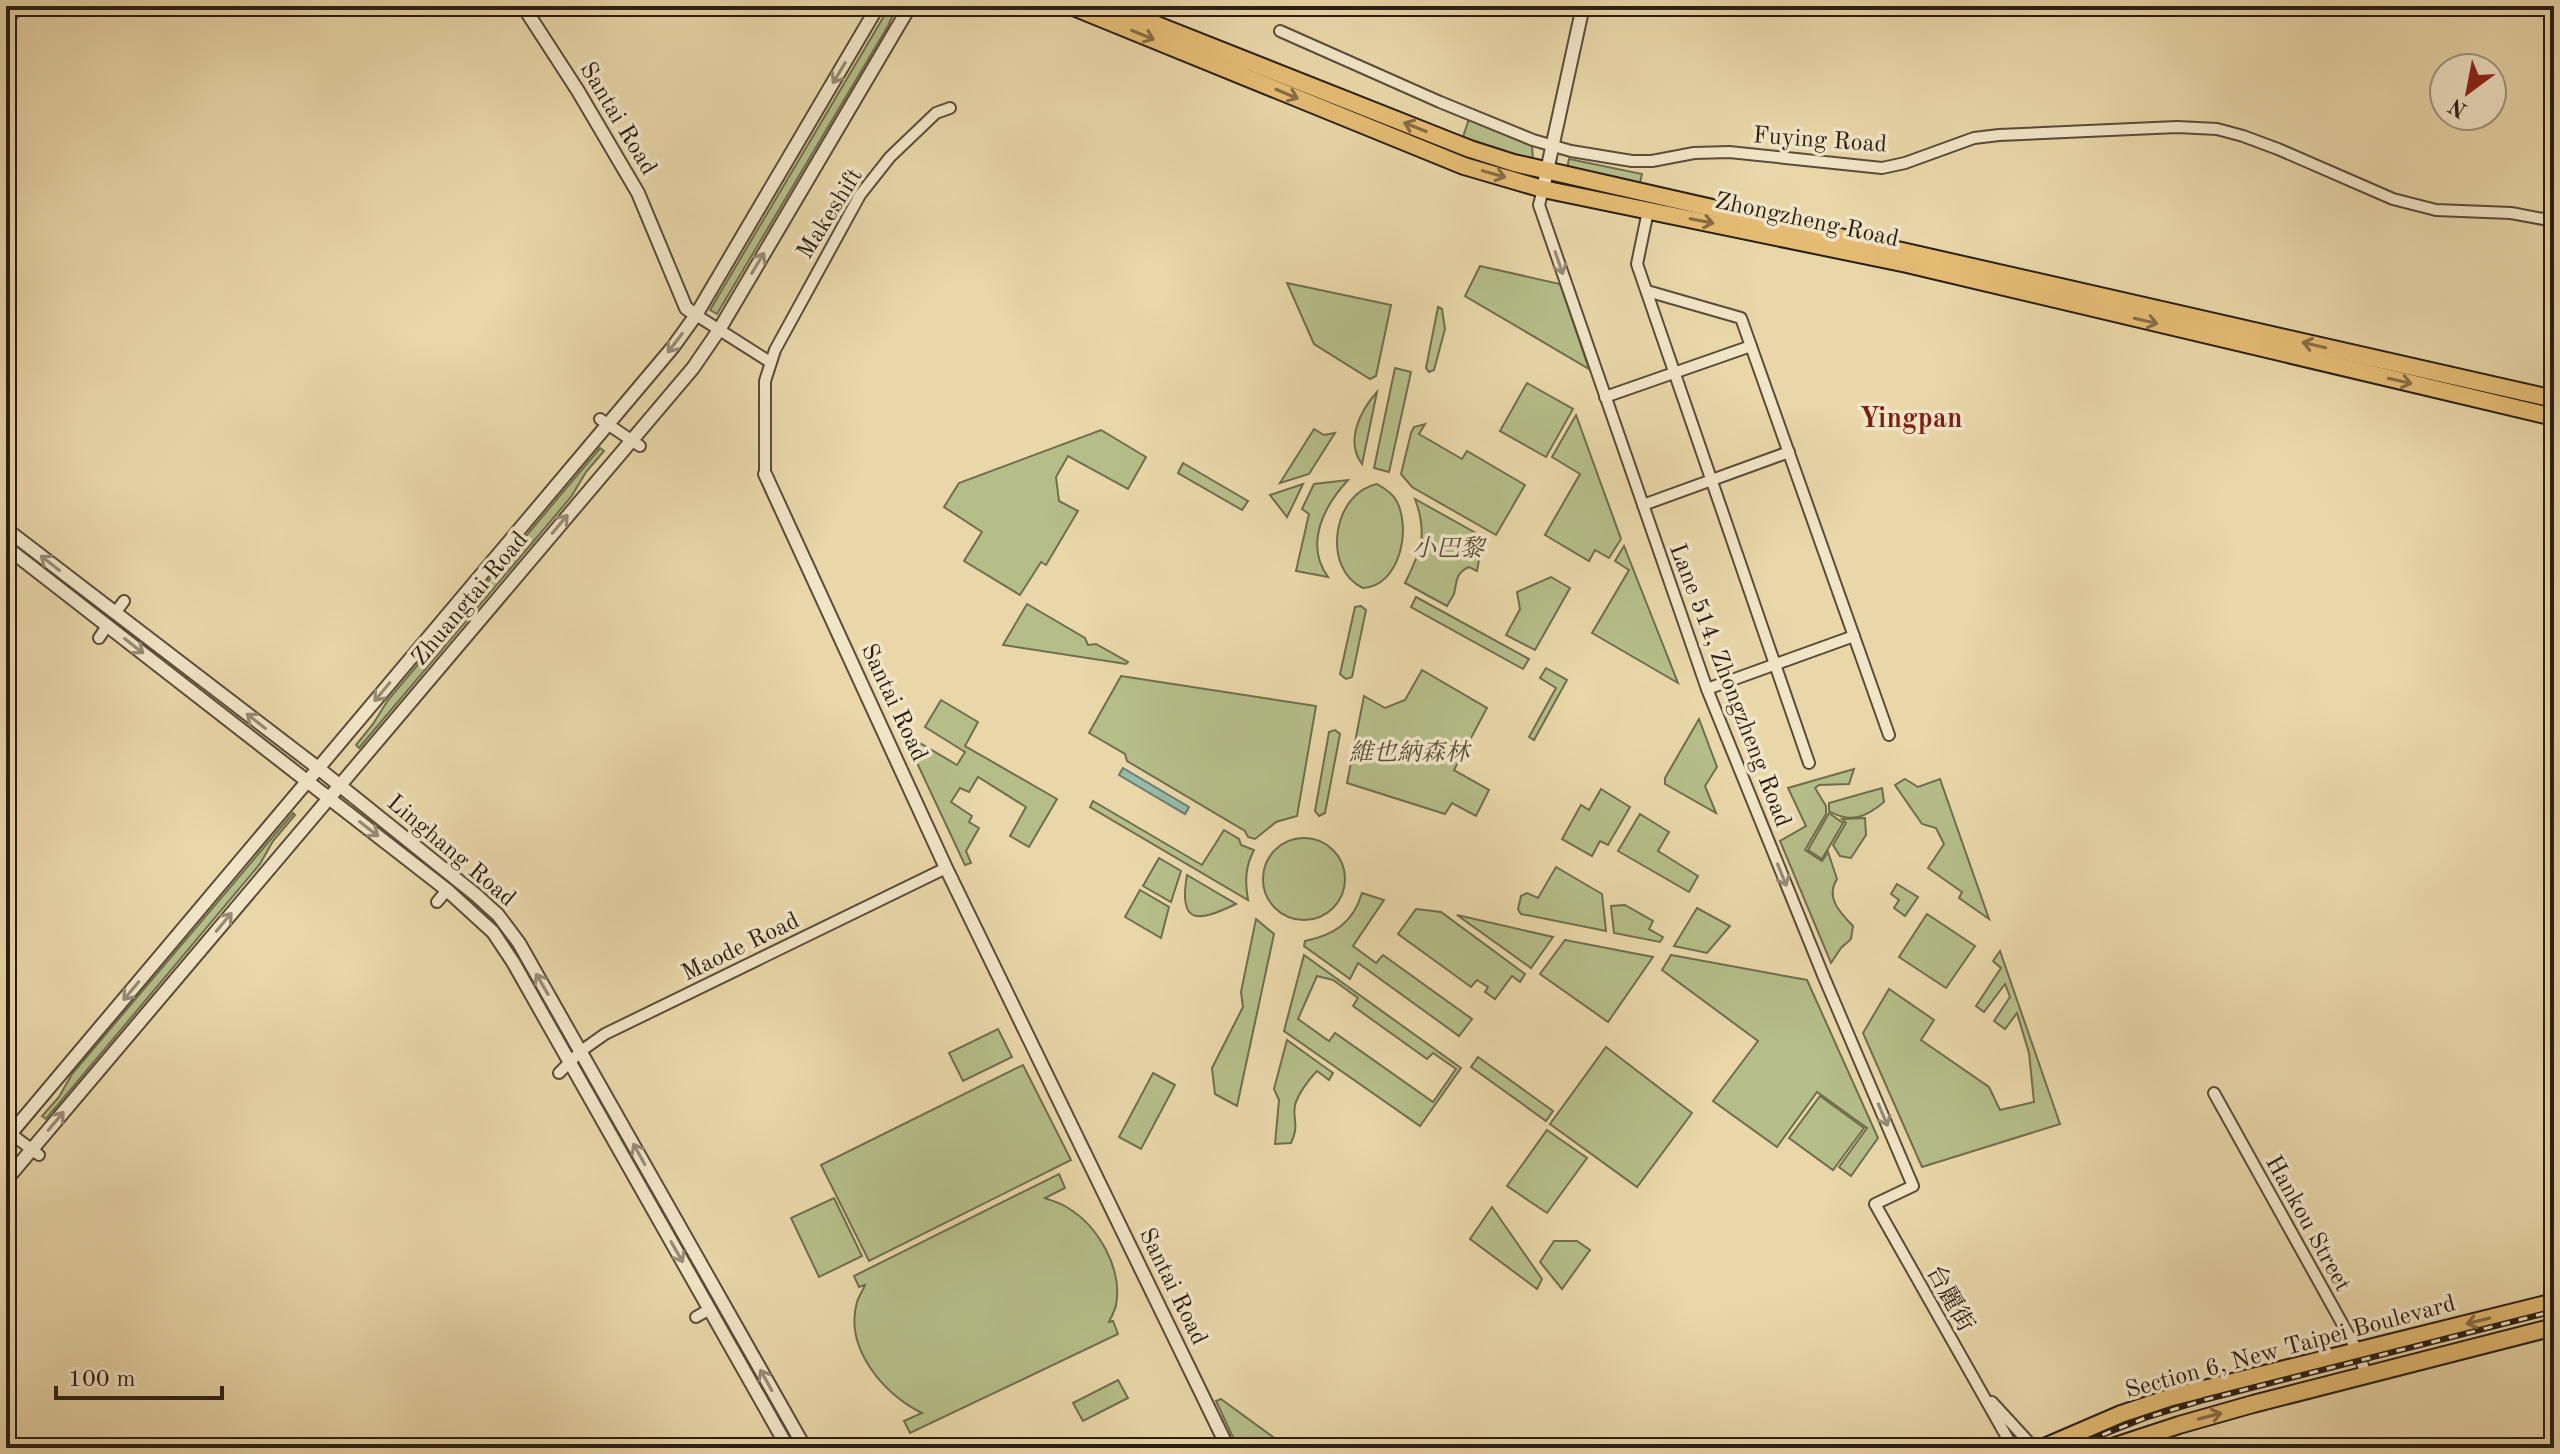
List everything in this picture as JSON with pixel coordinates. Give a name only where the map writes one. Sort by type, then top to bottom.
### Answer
[{"type":"main road","name":"Zhongzheng Road","points":[[1071,6],[1464,166],[1543,189],[1907,264],[2554,417]]},
{"type":"main road","name":"Zhongzheng Road","points":[[1109,6],[1514,163],[2554,399]]},
{"type":"main road","points":[[1445,158],[1451,141]]},
{"type":"main road","name":"Section 6, New Taipei Boulevard","points":[[2042,1448],[2145,1406],[2554,1302]]},
{"type":"main road","name":"Section 6, New Taipei Boulevard","points":[[2109,1448],[2179,1425],[2366,1374],[2554,1327]]},
{"type":"street","points":[[6,22],[16,6]]},
{"type":"street","name":"Santai Road","points":[[523,6],[638,193],[686,308],[770,362],[765,381],[765,474],[946,868],[1228,1448]]},
{"type":"street","name":"Zhuangtai Road","points":[[8,1134],[308,781],[604,422],[673,347],[696,315],[878,6]]},
{"type":"street","name":"Zhuangtai Road","points":[[6,1180],[35,1152],[328,797],[636,443],[719,330],[910,6]]},
{"type":"street","points":[[1543,189],[1583,6]]},
{"type":"street","name":"Fuying Road","points":[[1280,31],[1440,102],[1553,146],[1632,161],[1729,152],[1882,168],[1974,138],[1999,135],[2177,127],[2217,129],[2278,149],[2402,201],[2436,210],[2511,213],[2554,221]]},
{"type":"street","name":"Makeshift","points":[[770,362],[833,239],[860,195],[890,157],[936,113],[950,108]]},
{"type":"street","name":"Lane 514, Zhongzheng Road","points":[[1543,189],[1539,205],[1707,689],[1811,947],[1913,1186]]},
{"type":"street","points":[[1648,211],[1637,264],[1809,763]]},
{"type":"street","points":[[1647,291],[1741,318],[1889,735]]},
{"type":"street","points":[[1605,397],[1751,346]]},
{"type":"street","points":[[604,422],[636,443]]},
{"type":"street","points":[[1643,505],[1789,452]]},
{"type":"street","name":"Linghang Road","points":[[6,529],[318,768],[498,915],[519,943],[805,1448]]},
{"type":"street","name":"Linghang Road","points":[[6,547],[483,921],[502,944],[788,1448]]},
{"type":"street","points":[[115,613],[124,601]]},
{"type":"street","points":[[99,638],[107,626]]},
{"type":"street","points":[[1707,689],[1854,636]]},
{"type":"street","name":"Maode Road","points":[[559,1073],[581,1051],[605,1034],[946,868]]},
{"type":"street","points":[[437,902],[447,890]]},
{"type":"street","name":"Hankou Street","points":[[2214,1093],[2358,1352],[2366,1374]]},
{"type":"street","points":[[8,1134],[35,1152]]},
{"type":"street","name":"台麗街","points":[[1913,1186],[1875,1204],[2013,1448]]},
{"type":"street","points":[[696,1317],[710,1309]]},
{"type":"street","points":[[1978,1385],[2034,1448]]},
{"type":"green space","points":[[890,6],[897,6],[888,26],[717,314],[710,310]]},
{"type":"green space","points":[[1469,119],[1532,145],[1533,161],[1463,137]]},
{"type":"green space","points":[[1569,159],[1642,174],[1640,183],[1567,168]]},
{"type":"green space","points":[[1480,266],[1560,284],[1589,369],[1465,296]]},
{"type":"green space","points":[[1287,283],[1391,305],[1376,376],[1370,379],[1314,344]]},
{"type":"green space","points":[[1438,307],[1442,309],[1445,329],[1434,370],[1429,372],[1426,368]]},
{"type":"green space","points":[[1395,368],[1411,372],[1389,472],[1374,468]]},
{"type":"green space","points":[[1527,383],[1573,409],[1546,457],[1500,431]]},
{"type":"green space","points":[[1377,392],[1362,464],[1355,446],[1357,426]]},
{"type":"green space","points":[[1576,415],[1621,539],[1609,558],[1595,550],[1589,561],[1545,535],[1580,474],[1552,457]]},
{"type":"green space","points":[[1425,424],[1419,434],[1462,459],[1467,451],[1525,485],[1496,535],[1412,487],[1401,474],[1411,433],[1414,427]]},
{"type":"green space","points":[[1314,429],[1324,435],[1335,433],[1309,474],[1280,483]]},
{"type":"green space","points":[[1101,430],[1146,457],[1128,489],[1068,456],[1056,477],[1059,501],[1078,511],[1046,565],[1041,562],[1020,595],[964,561],[982,532],[944,507],[959,483]]},
{"type":"green space","points":[[600,448],[604,451],[571,497],[359,748],[356,745],[388,700]]},
{"type":"green space","points":[[1183,463],[1248,501],[1242,510],[1178,473]]},
{"type":"green space","points":[[1348,480],[1331,501],[1317,539],[1321,564],[1328,577],[1296,571],[1309,514],[1302,509],[1314,484]]},
{"type":"green space","points":[[1303,484],[1287,517],[1270,495]]},
{"type":"green space","points":[[1377,484],[1396,500],[1403,525],[1402,540],[1394,567],[1386,577],[1376,585],[1363,588],[1350,578],[1341,565],[1337,549],[1338,532],[1350,501],[1362,490]]},
{"type":"green space","name":"小巴黎","points":[[1415,499],[1483,537],[1477,571],[1469,567],[1461,572],[1447,606],[1405,583],[1421,542],[1421,522]]},
{"type":"green space","points":[[1624,546],[1678,683],[1592,633],[1629,570],[1615,561]]},
{"type":"green space","points":[[1551,577],[1570,588],[1535,650],[1506,635],[1520,609],[1517,592]]},
{"type":"green space","points":[[1416,597],[1529,659],[1523,669],[1411,607]]},
{"type":"green space","points":[[1027,604],[1085,638],[1088,645],[1096,644],[1128,662],[1003,645]]},
{"type":"green space","points":[[1361,606],[1366,610],[1352,677],[1346,679],[1340,674],[1355,607]]},
{"type":"green space","points":[[1546,668],[1567,680],[1534,740],[1529,737],[1556,688],[1540,678]]},
{"type":"green space","name":"維也納森林","points":[[1422,670],[1487,708],[1454,770],[1489,790],[1476,816],[1452,803],[1445,814],[1347,783],[1364,696],[1385,708],[1405,700]]},
{"type":"green space","points":[[1121,676],[1316,706],[1297,816],[1276,822],[1255,839],[1248,837],[1245,831],[1127,761],[1125,754],[1089,733]]},
{"type":"green space","points":[[941,700],[978,722],[965,746],[1057,799],[1029,847],[1010,836],[1026,807],[978,777],[969,792],[960,788],[951,802],[972,816],[969,822],[979,828],[966,851],[971,863],[965,865],[903,733],[957,765],[965,752],[925,727]]},
{"type":"green space","points":[[1699,719],[1717,767],[1705,786],[1716,813],[1665,784],[1665,778]]},
{"type":"green space","points":[[1335,730],[1340,734],[1325,813],[1319,816],[1315,811],[1329,732]]},
{"type":"green space","points":[[1854,769],[1849,784],[1819,785],[1815,788],[1826,806],[1826,814],[1805,850],[1822,861],[1828,852],[1837,879],[1833,898],[1853,926],[1851,939],[1831,963],[1780,841],[1806,826],[1788,788]]},
{"type":"green space","points":[[1905,779],[1918,787],[1940,779],[1989,919],[1959,898],[1962,892],[1928,868],[1944,844],[1936,828],[1922,824],[1895,785]]},
{"type":"green space","points":[[1882,788],[1884,802],[1871,812],[1851,818],[1829,811],[1829,803]]},
{"type":"green space","points":[[1601,789],[1630,807],[1608,845],[1600,841],[1592,856],[1562,839],[1581,805],[1589,810]]},
{"type":"green space","points":[[1093,801],[1202,865],[1224,830],[1239,839],[1241,845],[1254,850],[1246,874],[1248,900],[1090,807]]},
{"type":"green space","points":[[293,813],[295,815],[273,841],[260,864],[46,1119],[42,1116],[59,1097],[72,1074]]},
{"type":"green space","points":[[1829,813],[1843,823],[1822,859],[1808,850]]},
{"type":"green space","points":[[1640,814],[1669,832],[1658,851],[1698,876],[1689,892],[1618,851]]},
{"type":"green space","points":[[1865,818],[1866,835],[1851,858],[1840,856],[1833,845],[1846,823],[1842,819]]},
{"type":"green space","points":[[1304,838],[1320,841],[1333,850],[1342,863],[1345,879],[1342,895],[1333,908],[1320,917],[1304,920],[1288,917],[1275,908],[1266,895],[1263,879],[1266,863],[1275,850],[1288,841]]},
{"type":"green space","points":[[1159,858],[1181,871],[1171,902],[1143,886]]},
{"type":"green space","points":[[1556,867],[1602,894],[1606,931],[1521,914],[1518,909],[1521,896],[1527,893],[1538,898]]},
{"type":"green space","points":[[1187,875],[1236,904],[1211,914],[1194,915],[1186,904]]},
{"type":"green space","points":[[1897,884],[1918,897],[1905,916],[1894,908],[1899,900],[1891,894]]},
{"type":"green space","points":[[1140,890],[1169,907],[1161,938],[1125,917]]},
{"type":"green space","points":[[1362,893],[1384,900],[1353,946],[1376,963],[1383,955],[1472,1019],[1459,1036],[1358,963],[1350,979],[1304,946],[1305,941],[1325,935],[1348,920]]},
{"type":"green space","points":[[1625,905],[1653,921],[1649,929],[1663,937],[1660,942],[1614,933],[1611,906]]},
{"type":"green space","points":[[1697,908],[1730,926],[1707,953],[1674,946]]},
{"type":"green space","points":[[1416,909],[1441,912],[1525,974],[1520,982],[1512,976],[1495,999],[1485,992],[1488,987],[1477,980],[1471,987],[1398,934]]},
{"type":"green space","points":[[1927,914],[1975,946],[1946,988],[1899,957]]},
{"type":"green space","points":[[1457,915],[1553,937],[1531,968]]},
{"type":"green space","points":[[1256,919],[1274,934],[1237,1106],[1215,1094],[1212,1068],[1243,1007],[1241,992]]},
{"type":"green space","points":[[1565,940],[1653,957],[1608,1022],[1540,974]]},
{"type":"green space","points":[[2000,951],[2060,1124],[1922,1167],[1863,1033],[1889,989],[1934,1020],[1921,1040],[1989,1087],[2000,1110],[2034,1102],[2029,1053],[2017,1013],[2005,1029],[1994,1021],[2010,997],[2005,984],[1984,1012],[1976,1006],[2001,968],[1993,961]]},
{"type":"green space","points":[[1304,955],[1461,1068],[1420,1126],[1284,1031]],"holes":[[[1317,976],[1333,980],[1358,998],[1353,1006],[1427,1059],[1433,1053],[1456,1069],[1433,1102],[1335,1033],[1329,1041],[1298,1019]]]},
{"type":"green space","points":[[1671,955],[1807,980],[1878,1138],[1851,1176],[1839,1167],[1867,1128],[1817,1092],[1777,1147],[1713,1101],[1758,1041],[1662,970]]},
{"type":"green space","points":[[998,1029],[1012,1057],[963,1081],[949,1053]]},
{"type":"green space","points":[[1287,1040],[1333,1073],[1329,1080],[1317,1071],[1311,1078],[1295,1105],[1295,1131],[1291,1143],[1275,1144],[1279,1100],[1274,1089]]},
{"type":"green space","points":[[1606,1047],[1692,1113],[1637,1187],[1550,1124]]},
{"type":"green space","points":[[1478,1057],[1553,1111],[1546,1121],[1471,1067]]},
{"type":"green space","points":[[1023,1065],[1071,1160],[869,1261],[821,1165]]},
{"type":"green space","points":[[1153,1073],[1175,1085],[1141,1149],[1119,1137]]},
{"type":"green space","points":[[1820,1096],[1864,1128],[1833,1170],[1789,1138]]},
{"type":"green space","points":[[1547,1130],[1587,1158],[1547,1213],[1507,1186]]},
{"type":"green space","points":[[1059,1174],[1065,1188],[1045,1198],[1079,1216],[1106,1250],[1116,1277],[1117,1291],[1109,1322],[1113,1321],[1118,1334],[910,1433],[904,1421],[922,1413],[894,1395],[881,1382],[862,1353],[856,1336],[855,1319],[857,1302],[865,1285],[859,1287],[854,1276]]},
{"type":"green space","points":[[834,1198],[862,1256],[819,1277],[791,1218]]},
{"type":"green space","points":[[1492,1207],[1542,1279],[1537,1289],[1470,1239]]},
{"type":"green space","points":[[1554,1241],[1577,1241],[1590,1250],[1562,1289],[1540,1262]]},
{"type":"green space","points":[[1118,1380],[1128,1398],[1083,1421],[1073,1403]]},
{"type":"green space","points":[[1221,1399],[1288,1448],[1238,1448],[1216,1401]]},
{"type":"shaded area","points":[[1123,768],[1189,807],[1185,814],[1119,775]]},
{"type":"railway","points":[[2069,1448],[2145,1418],[2204,1400],[2554,1311]]},
{"type":"district","name":"Yingpan","points":[[1911,417]]}]
